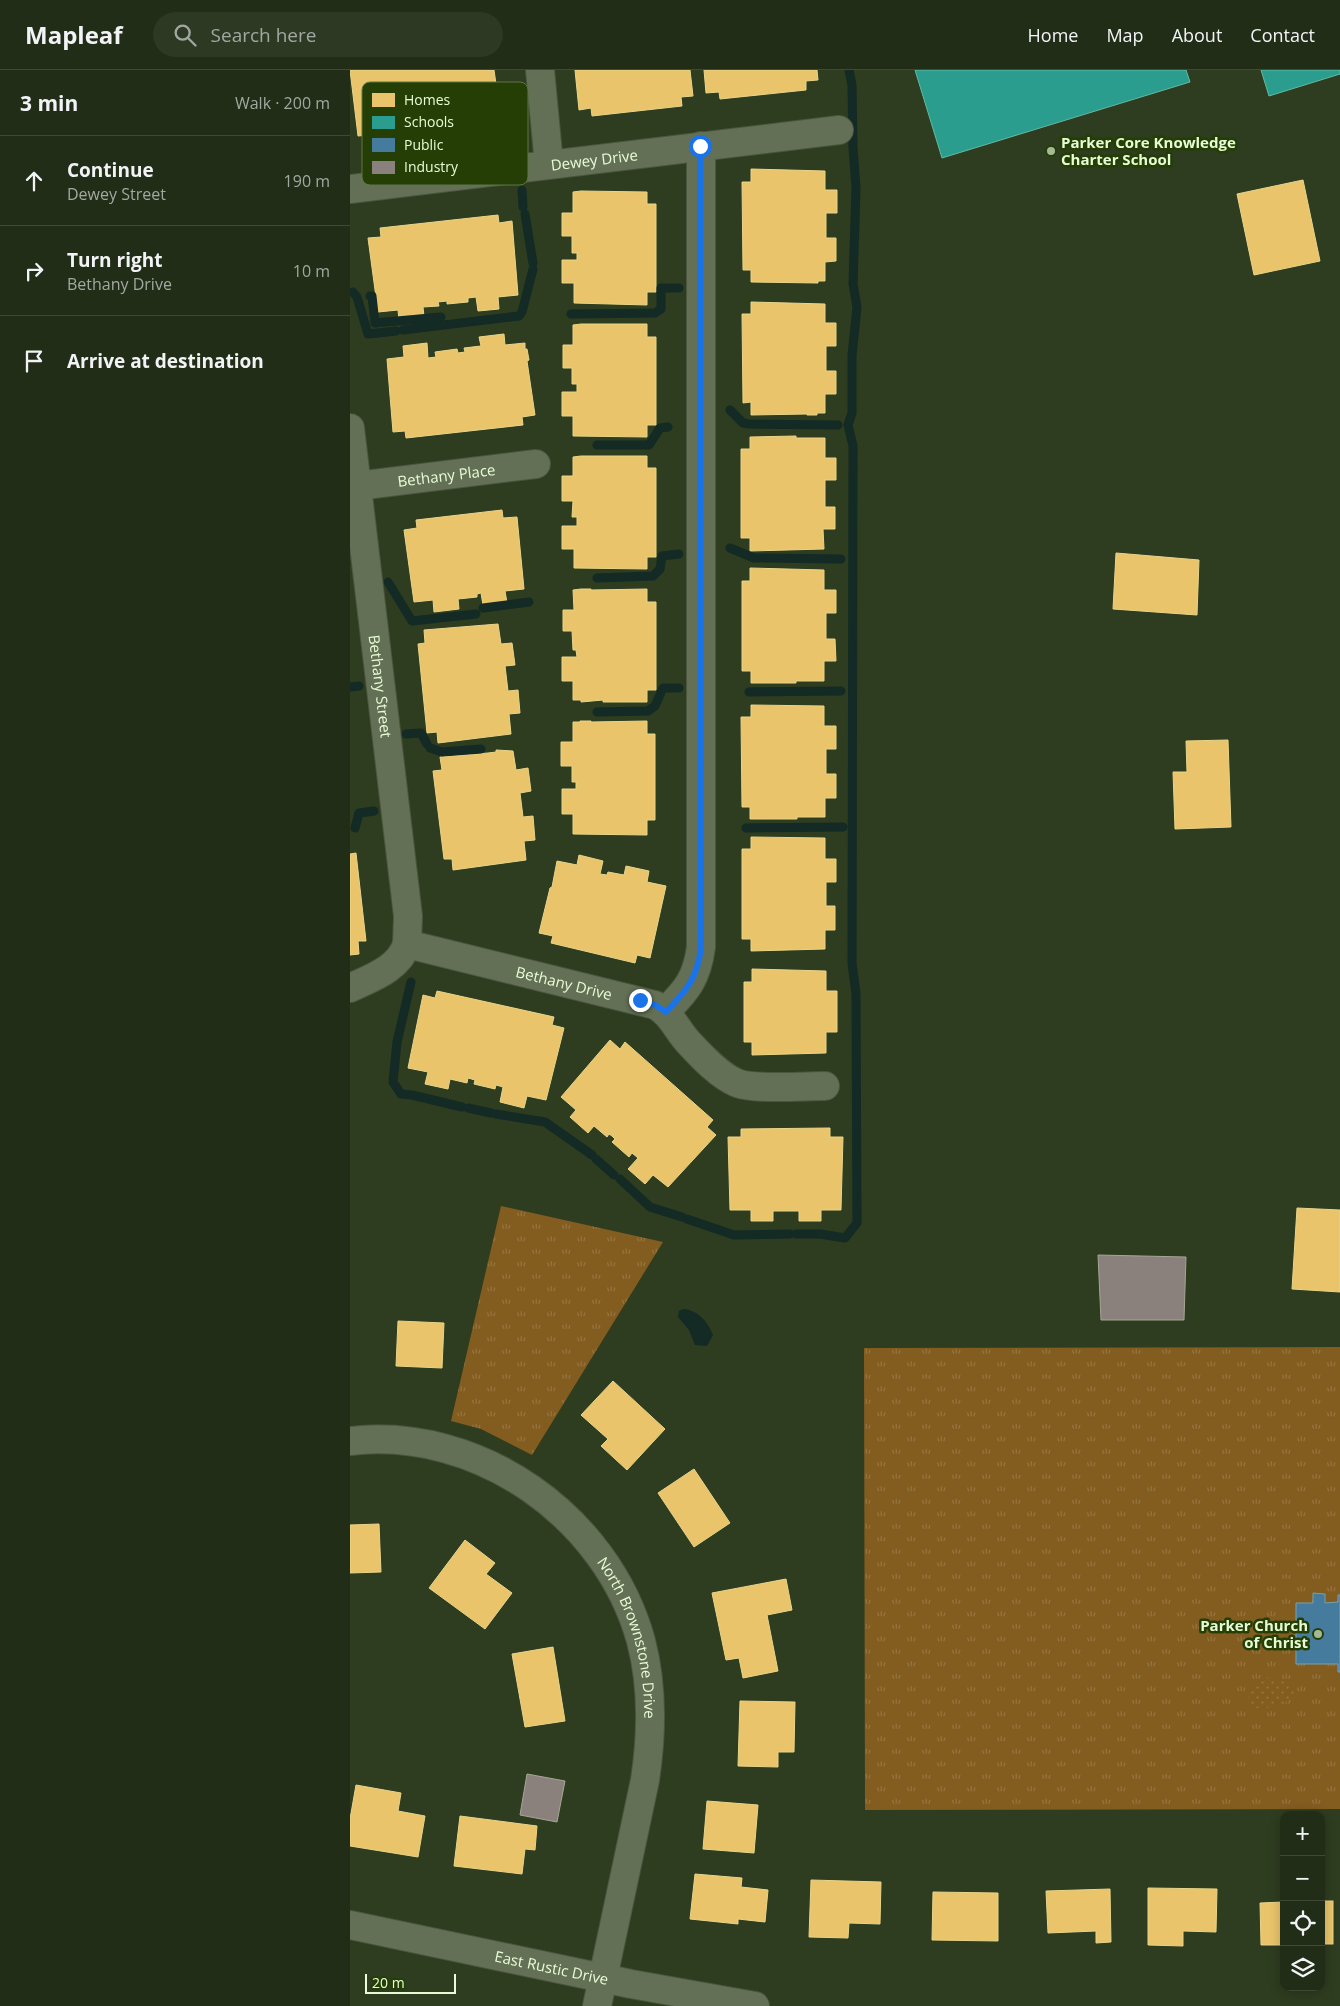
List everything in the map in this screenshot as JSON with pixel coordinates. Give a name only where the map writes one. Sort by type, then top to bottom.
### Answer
[{"type":"street","points":[[540,70],[549,164]]},
{"type":"street","name":"Dewey Drive","points":[[528,167],[839,130]]},
{"type":"street","points":[[666,1012],[692,982],[698,966],[701,948],[700,146]]},
{"type":"street","name":"Dewey Drive","points":[[350,189],[382,185]]},
{"type":"street","name":"Bethany Street","points":[[350,428],[408,916],[407,944]]},
{"type":"street","name":"Bethany Place","points":[[357,486],[536,464]]},
{"type":"street","points":[[350,988],[393,965],[403,956],[407,944]]},
{"type":"street","name":"Bethany Drive","points":[[407,944],[655,1005],[666,1012],[689,1044],[732,1081],[751,1086],[825,1086]]},
{"type":"street","name":"North Brownstone Drive","points":[[350,1441],[385,1440],[434,1445],[464,1454],[507,1473],[542,1497],[577,1528],[605,1563],[625,1599],[636,1626],[646,1663],[651,1727],[645,1780],[597,2006]]},
{"type":"street","name":"East Rustic Drive","points":[[350,1925],[603,1978],[755,2006]]},
{"type":"green space","points":[[501,1206],[663,1242],[532,1455],[481,1429],[451,1421]]},
{"type":"green space","points":[[1340,1347],[1340,1809],[865,1810],[864,1348]]},
{"type":"green space","points":[[1263,1677],[1289,1681],[1294,1685],[1294,1692],[1291,1698],[1273,1707],[1252,1708],[1248,1702],[1250,1690]]},
{"type":"water","points":[[683,1309],[698,1314],[708,1326],[713,1335],[707,1346],[695,1345],[689,1330],[678,1317],[679,1311]]},
{"type":"building: Homes","points":[[350,70],[494,70],[496,82],[362,82],[362,136],[358,136]]},
{"type":"building: Homes","points":[[575,70],[690,70],[693,96],[681,97],[682,106],[592,116],[591,108],[579,110]]},
{"type":"building: Homes","points":[[704,70],[817,70],[818,80],[806,81],[806,90],[720,99],[719,92],[706,93]]},
{"type":"building: Homes","points":[[751,169],[825,171],[825,190],[837,190],[837,213],[826,213],[826,238],[836,238],[836,261],[825,262],[825,281],[818,281],[818,283],[751,282],[751,270],[743,270],[742,182],[751,182]]},
{"type":"building: Homes","points":[[1303,180],[1320,261],[1254,275],[1237,194]]},
{"type":"building: Homes","points":[[573,192],[647,192],[647,204],[656,204],[656,292],[647,292],[647,305],[574,303],[574,283],[562,283],[562,260],[577,260],[577,253],[572,253],[572,236],[562,236],[562,213],[573,213]]},
{"type":"building: Homes","points":[[498,215],[499,223],[512,221],[518,295],[498,297],[499,309],[478,311],[476,297],[468,298],[468,302],[447,304],[447,301],[438,302],[439,306],[423,307],[424,317],[399,320],[398,310],[378,312],[368,238],[381,237],[380,228]]},
{"type":"building: Homes","points":[[751,302],[825,304],[825,323],[836,323],[836,346],[826,346],[826,371],[836,371],[836,394],[825,394],[825,413],[817,413],[817,415],[751,415],[751,402],[743,403],[742,314],[751,314]]},
{"type":"building: Homes","points":[[647,324],[647,337],[656,337],[656,425],[647,425],[647,437],[573,436],[573,416],[562,416],[562,392],[577,392],[577,384],[572,384],[572,368],[563,368],[563,345],[573,345],[573,325]]},
{"type":"building: Homes","points":[[504,334],[505,345],[525,343],[529,360],[527,361],[535,415],[522,417],[523,425],[406,438],[405,431],[393,432],[387,359],[404,357],[403,346],[427,343],[428,358],[436,357],[435,352],[457,349],[458,353],[465,352],[464,348],[481,346],[479,337]]},
{"type":"building: Homes","points":[[796,436],[796,438],[825,438],[825,458],[836,458],[836,480],[825,480],[825,507],[835,507],[835,529],[823,529],[824,549],[750,551],[750,538],[741,538],[741,449],[750,449],[750,437]]},
{"type":"building: Homes","points":[[647,456],[647,468],[656,468],[656,557],[647,557],[647,569],[574,568],[574,549],[562,549],[562,526],[577,526],[577,517],[572,517],[573,501],[562,501],[562,476],[573,476],[573,457]]},
{"type":"building: Homes","points":[[502,510],[503,518],[517,517],[524,589],[505,591],[507,603],[483,605],[481,593],[477,594],[477,597],[458,599],[459,609],[434,612],[433,600],[414,602],[404,530],[417,528],[416,520]]},
{"type":"building: Homes","points":[[1116,553],[1199,560],[1197,615],[1113,609]]},
{"type":"building: Homes","points":[[750,568],[824,570],[824,590],[836,590],[836,613],[826,613],[826,639],[835,639],[836,661],[824,661],[824,681],[751,683],[751,671],[742,671],[742,581],[750,581]]},
{"type":"building: Homes","points":[[647,589],[647,602],[656,602],[656,690],[647,690],[647,702],[603,702],[603,700],[581,702],[581,700],[573,700],[573,681],[562,681],[562,657],[577,657],[576,650],[573,650],[572,631],[563,631],[563,610],[574,610],[573,590]]},
{"type":"building: Homes","points":[[498,624],[501,644],[512,643],[515,665],[505,666],[508,691],[518,690],[520,713],[509,714],[511,734],[438,743],[437,732],[427,733],[418,644],[425,643],[424,630]]},
{"type":"building: Homes","points":[[751,705],[824,706],[824,726],[836,726],[836,749],[826,749],[826,774],[836,774],[836,798],[825,798],[825,817],[750,819],[750,807],[742,807],[741,717],[751,717]]},
{"type":"building: Homes","points":[[647,721],[647,734],[655,734],[655,820],[647,820],[647,835],[573,834],[573,814],[562,814],[562,789],[576,789],[576,782],[572,782],[572,766],[561,766],[561,742],[573,742],[573,722]]},
{"type":"building: Homes","points":[[1228,740],[1231,827],[1175,829],[1173,772],[1187,772],[1186,741]]},
{"type":"building: Homes","points":[[496,750],[513,751],[516,770],[528,768],[531,791],[520,793],[523,817],[533,816],[535,840],[524,841],[526,860],[453,870],[452,859],[444,859],[433,771],[442,770],[440,757],[496,752]]},
{"type":"building: Homes","points":[[751,837],[825,838],[825,859],[836,859],[836,882],[826,882],[826,906],[835,906],[835,930],[825,930],[825,949],[751,951],[751,939],[742,939],[742,849],[751,849]]},
{"type":"building: Homes","points":[[356,853],[366,941],[358,941],[359,954],[350,955],[350,854]]},
{"type":"building: Homes","points":[[579,855],[603,861],[600,874],[607,875],[608,872],[624,875],[626,866],[649,871],[647,882],[666,886],[650,958],[637,955],[635,963],[551,943],[553,936],[539,933],[557,861],[577,865]]},
{"type":"building: Homes","points":[[752,969],[826,971],[826,991],[837,991],[837,1032],[826,1032],[826,1053],[752,1055],[752,1042],[744,1042],[744,982],[752,982]]},
{"type":"building: Homes","points":[[437,991],[554,1017],[552,1025],[564,1028],[546,1100],[527,1096],[524,1108],[500,1102],[503,1087],[496,1085],[495,1089],[474,1084],[475,1080],[468,1078],[467,1083],[450,1079],[448,1089],[425,1084],[428,1072],[408,1068],[423,995],[435,998]]},
{"type":"building: Homes","points":[[610,1040],[620,1049],[625,1042],[713,1120],[707,1127],[716,1135],[668,1187],[653,1175],[645,1184],[628,1169],[638,1158],[632,1153],[629,1157],[612,1142],[615,1139],[612,1136],[609,1134],[607,1137],[594,1126],[588,1133],[570,1117],[576,1110],[561,1097]]},
{"type":"building: Homes","points":[[830,1128],[830,1137],[843,1137],[841,1210],[821,1210],[821,1221],[799,1221],[799,1211],[773,1211],[773,1221],[751,1221],[751,1210],[730,1210],[728,1137],[741,1137],[741,1129]]},
{"type":"building: Homes","points":[[1297,1208],[1340,1210],[1340,1292],[1292,1289]]},
{"type":"building: Homes","points":[[398,1321],[444,1323],[442,1368],[396,1366]]},
{"type":"building: Homes","points":[[613,1381],[665,1429],[627,1470],[601,1446],[608,1439],[581,1415]]},
{"type":"building: Homes","points":[[694,1469],[730,1523],[694,1547],[658,1493]]},
{"type":"building: Homes","points":[[379,1524],[381,1572],[350,1573],[350,1525]]},
{"type":"building: Homes","points":[[465,1540],[495,1563],[486,1574],[512,1593],[485,1629],[429,1588]]},
{"type":"building: Homes","points":[[786,1579],[792,1610],[767,1615],[778,1671],[743,1678],[739,1658],[726,1660],[712,1593]]},
{"type":"building: Homes","points":[[553,1647],[565,1721],[525,1727],[512,1654]]},
{"type":"building: Homes","points":[[740,1701],[795,1702],[794,1752],[778,1752],[778,1767],[738,1766]]},
{"type":"building: Homes","points":[[356,1785],[401,1793],[398,1811],[425,1816],[418,1857],[350,1846],[350,1819]]},
{"type":"building: Homes","points":[[707,1801],[758,1805],[754,1853],[703,1849]]},
{"type":"building: Homes","points":[[460,1816],[537,1826],[535,1850],[525,1849],[522,1874],[454,1866]]},
{"type":"building: Homes","points":[[695,1874],[742,1878],[741,1887],[768,1890],[765,1922],[738,1919],[738,1924],[690,1919]]},
{"type":"building: Homes","points":[[811,1880],[881,1882],[880,1924],[849,1923],[848,1938],[809,1937]]},
{"type":"building: Homes","points":[[1148,1888],[1217,1889],[1216,1932],[1183,1931],[1183,1946],[1148,1945]]},
{"type":"building: Homes","points":[[1110,1889],[1111,1942],[1096,1943],[1096,1931],[1048,1933],[1046,1891]]},
{"type":"building: Homes","points":[[933,1892],[998,1893],[998,1941],[932,1940]]},
{"type":"building: Homes","points":[[1325,1901],[1333,1901],[1333,1944],[1325,1944]]},
{"type":"building: Homes","points":[[1280,1902],[1280,1945],[1261,1945],[1260,1903]]},
{"type":"building: Schools","points":[[915,70],[1186,70],[1190,82],[942,158]]},
{"type":"building: Schools","points":[[1261,70],[1340,70],[1340,74],[1269,96]]},
{"type":"building: Public","name":"Parker Church of Christ","points":[[1313,1593],[1325,1594],[1325,1603],[1338,1602],[1338,1595],[1340,1595],[1340,1672],[1338,1672],[1338,1664],[1296,1664],[1296,1603],[1313,1603]]},
{"type":"building: Industry","points":[[1098,1255],[1186,1257],[1184,1320],[1101,1320]]},
{"type":"building: Industry","points":[[527,1774],[565,1781],[557,1822],[520,1815]]},
{"type":"waterway","points":[[796,1234],[820,1234],[845,1238],[857,1223],[856,994],[852,963],[853,446],[848,425],[852,413],[852,355],[857,307],[853,284],[856,188],[852,85],[849,70]]},
{"type":"waterway","points":[[522,190],[523,207]]},
{"type":"waterway","points":[[525,214],[533,263]]},
{"type":"waterway","points":[[403,330],[519,316],[522,312],[533,269]]},
{"type":"waterway","points":[[571,314],[655,313],[661,309],[661,288],[679,288]]},
{"type":"waterway","points":[[353,292],[357,297],[368,334],[396,331]]},
{"type":"waterway","points":[[370,296],[372,296],[375,323],[441,317]]},
{"type":"waterway","points":[[730,410],[743,423],[749,424],[838,425]]},
{"type":"waterway","points":[[597,445],[649,445],[660,428],[668,427]]},
{"type":"waterway","points":[[730,548],[754,558],[841,559]]},
{"type":"waterway","points":[[597,578],[653,576],[660,569],[662,556],[679,554]]},
{"type":"waterway","points":[[388,582],[412,621],[476,614]]},
{"type":"waterway","points":[[483,608],[529,602]]},
{"type":"waterway","points":[[350,687],[359,686]]},
{"type":"waterway","points":[[597,712],[648,711],[655,706],[663,688],[679,688]]},
{"type":"waterway","points":[[749,692],[841,691]]},
{"type":"waterway","points":[[406,734],[421,733],[427,744]]},
{"type":"waterway","points":[[430,748],[442,752],[481,749]]},
{"type":"waterway","points":[[355,828],[359,813],[374,811]]},
{"type":"waterway","points":[[746,828],[843,827]]},
{"type":"waterway","points":[[411,982],[397,1042],[393,1082],[401,1094],[462,1107]]},
{"type":"waterway","points":[[468,1108],[491,1113]]},
{"type":"waterway","points":[[496,1114],[545,1122],[592,1155]]},
{"type":"waterway","points":[[596,1159],[614,1175]]},
{"type":"waterway","points":[[620,1179],[650,1207],[682,1217]]},
{"type":"waterway","points":[[687,1219],[734,1235],[790,1234]]},
{"type":"place","name":"Parker Core Knowledge Charter School","points":[[1051,151]]},
{"type":"place","name":"Parker Church of Christ","points":[[1318,1634]]},
{"type":"route","points":[[640,1000],[655,1005],[666,1012],[692,982],[696,974],[701,948],[700,146]]}]
